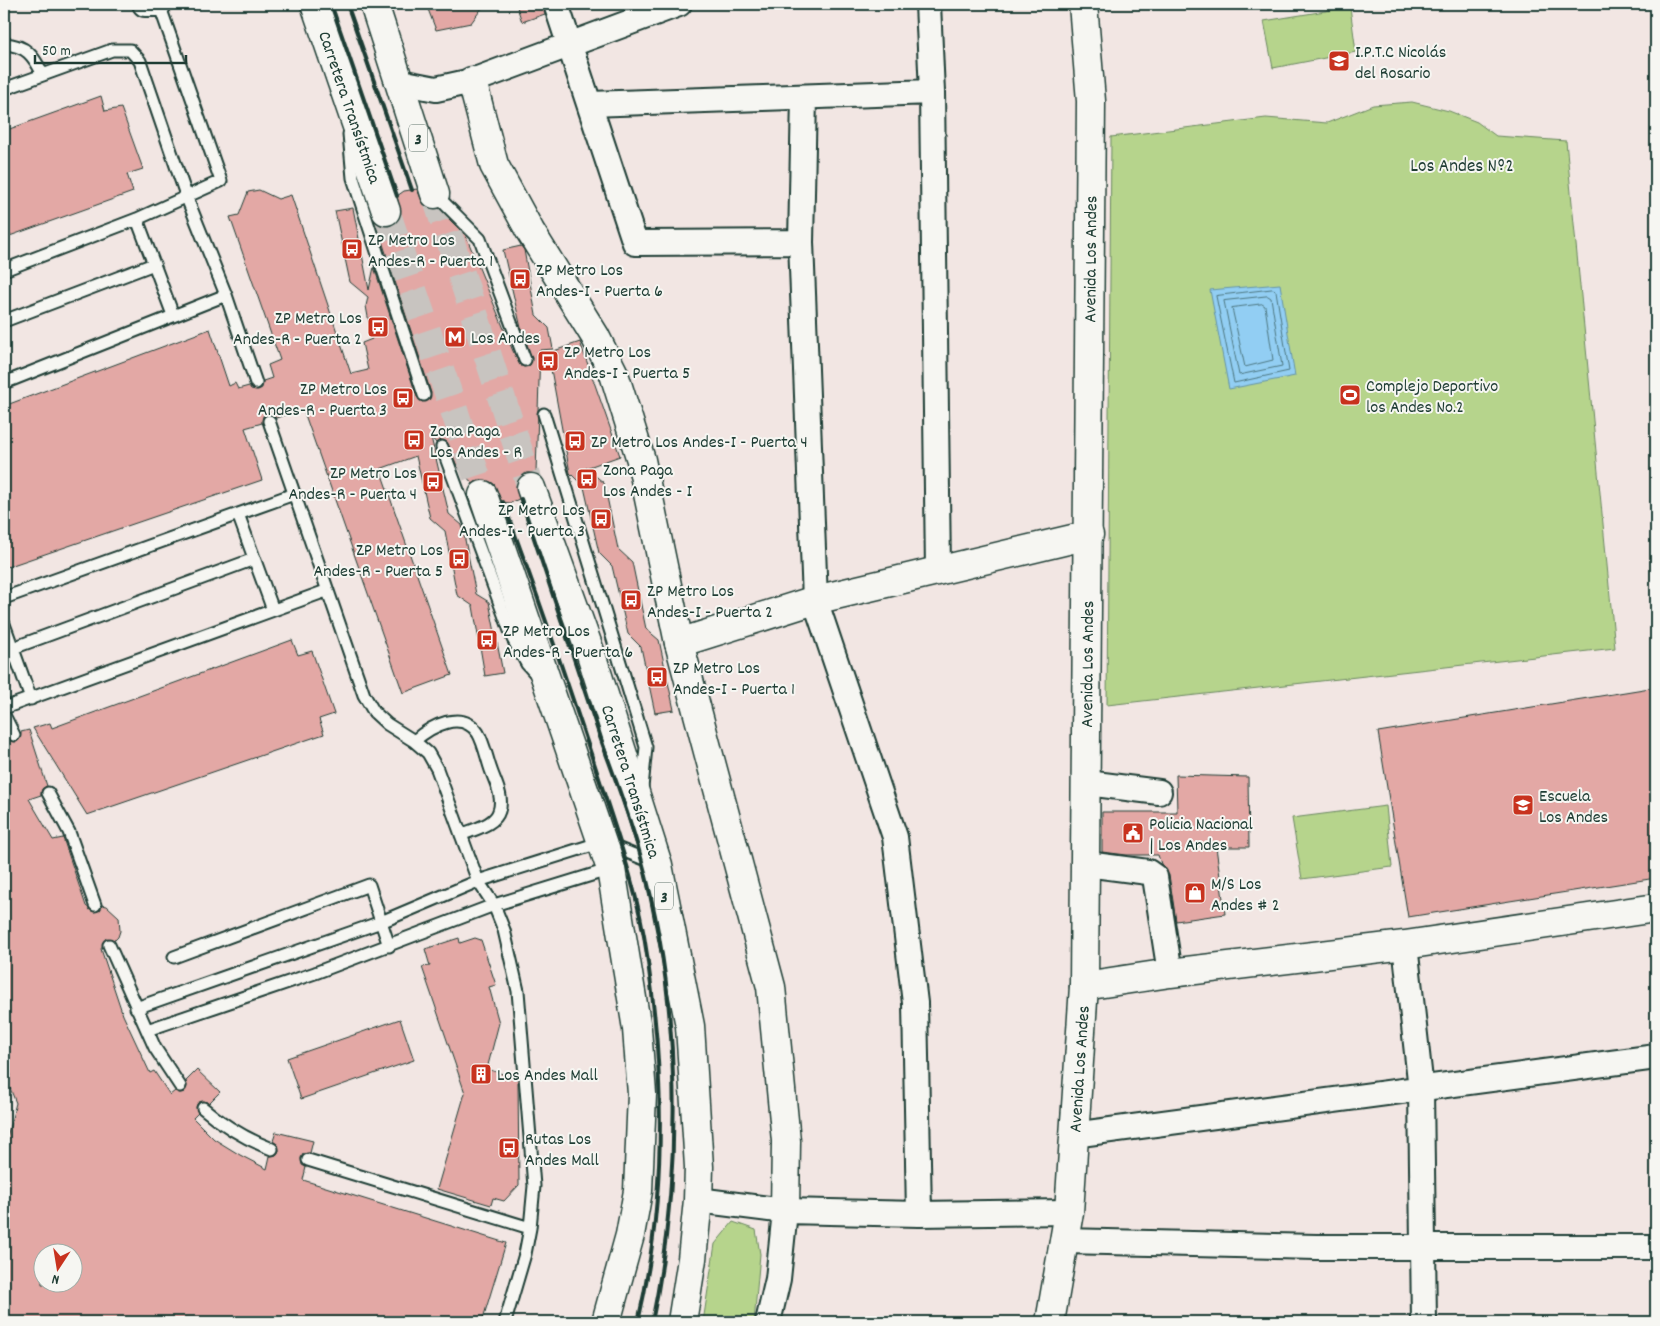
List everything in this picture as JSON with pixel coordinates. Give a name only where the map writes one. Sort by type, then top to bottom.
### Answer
[{"type":"street","points":[[146,4],[159,4]]},
{"type":"street","name":"Carretera Transístmica","points":[[315,4],[386,211]]},
{"type":"street","name":"3","points":[[374,4],[435,194]]},
{"type":"street","points":[[556,4],[635,243],[801,242]]},
{"type":"street","points":[[400,82],[436,89],[472,81],[679,4]]},
{"type":"street","points":[[928,4],[932,92],[938,571]]},
{"type":"street","name":"Avenida Los Andes","points":[[1050,1322],[1069,1212],[1084,986],[1091,100],[1083,4]]},
{"type":"street","points":[[472,81],[494,165],[530,231],[595,336],[614,374],[648,488],[679,642],[771,987],[786,1141],[786,1211],[778,1279],[768,1322]]},
{"type":"street","points":[[590,104],[932,92]]},
{"type":"street","points":[[804,97],[801,242],[816,600],[895,831],[915,1003],[919,1214]]},
{"type":"street","name":"Carretera Transístmica","points":[[531,488],[591,654],[658,865],[690,1026],[699,1167],[698,1200],[692,1259],[682,1322]]},
{"type":"street","points":[[483,495],[610,869],[637,1029],[642,1094],[638,1191],[628,1242],[617,1322]]},
{"type":"street","points":[[679,642],[816,600],[1089,535]]},
{"type":"street","points":[[1087,783],[1159,792]]},
{"type":"street","points":[[1086,864],[1148,872],[1155,877],[1170,973]]},
{"type":"street","points":[[1084,986],[1170,973],[1405,945],[1656,908]]},
{"type":"street","points":[[1405,945],[1421,1089],[1424,1322]]},
{"type":"street","points":[[1073,1134],[1656,1057]]},
{"type":"street","points":[[698,1200],[786,1211],[919,1214],[1069,1212]]},
{"type":"street","points":[[1064,1240],[1423,1247],[1656,1248]]},
{"type":"street","points":[[606,1322],[628,1242]]},
{"type":"lane","points":[[4,270],[137,219],[221,181],[159,4]]},
{"type":"lane","points":[[4,44],[23,48],[35,57],[43,75]]},
{"type":"lane","points":[[4,89],[112,50],[130,50],[140,61],[187,198],[226,296],[256,383]]},
{"type":"lane","points":[[349,105],[350,154],[353,178],[424,395]]},
{"type":"lane","points":[[435,194],[480,239],[525,360]]},
{"type":"lane","points":[[137,219],[173,315]]},
{"type":"lane","points":[[4,321],[154,264]]},
{"type":"lane","points":[[4,383],[173,315],[226,296]]},
{"type":"lane","points":[[544,414],[646,747],[640,810]]},
{"type":"lane","points":[[269,420],[326,591],[364,695],[374,712],[387,724],[414,740],[428,753],[437,769],[478,882],[494,904],[504,930],[518,991],[534,1186],[530,1228],[505,1322]]},
{"type":"lane","points":[[442,447],[512,639],[527,664],[550,689]]},
{"type":"lane","points":[[4,598],[294,494]]},
{"type":"lane","points":[[238,514],[273,610]]},
{"type":"lane","points":[[13,648],[254,559]]},
{"type":"lane","points":[[4,708],[326,591]]},
{"type":"lane","points":[[4,624],[31,699]]},
{"type":"lane","points":[[4,715],[14,735]]},
{"type":"lane","points":[[414,740],[435,726],[453,721],[468,724],[478,734],[501,799],[499,812],[491,822],[461,834]]},
{"type":"lane","points":[[48,793],[78,855],[95,906]]},
{"type":"lane","points":[[136,1008],[381,922],[478,882],[602,842],[658,865]]},
{"type":"lane","points":[[147,1030],[389,946],[494,904],[610,869]]},
{"type":"lane","points":[[174,957],[369,885],[389,946]]},
{"type":"lane","points":[[108,944],[147,1030],[167,1067],[180,1086]]},
{"type":"lane","points":[[203,1108],[220,1122],[247,1139],[272,1149]]},
{"type":"lane","points":[[308,1160],[530,1228]]},
{"type":"green space","points":[[1350,7],[1356,52],[1273,68],[1264,21]]},
{"type":"green space","name":"Complejo Deportivo los Andes No.2","points":[[1412,102],[1449,111],[1477,122],[1496,136],[1566,141],[1615,648],[1107,705],[1111,137],[1266,118],[1327,123],[1373,105]]},
{"type":"green space","points":[[1386,806],[1392,867],[1302,879],[1292,818]]},
{"type":"green space","points":[[733,1222],[756,1230],[760,1254],[754,1322],[703,1322],[715,1244]]},
{"type":"water","points":[[1280,284],[1295,376],[1229,389],[1210,290]]},
{"type":"building","points":[[426,4],[485,4],[471,23],[436,30]]},
{"type":"building","points":[[516,4],[543,4],[545,14],[522,22]]},
{"type":"building","points":[[101,96],[105,111],[121,108],[143,169],[127,174],[133,192],[4,238],[4,131]]},
{"type":"building","points":[[417,189],[424,205],[431,209],[439,209],[466,236],[513,351],[520,365],[524,367],[530,365],[532,358],[521,328],[503,250],[521,246],[524,250],[536,315],[549,328],[553,349],[540,350],[536,472],[526,473],[519,478],[516,486],[519,499],[510,503],[502,502],[494,484],[486,480],[478,480],[473,484],[457,466],[447,442],[440,440],[436,443],[431,437],[449,514],[462,525],[476,594],[489,602],[503,673],[485,676],[473,606],[457,595],[445,531],[430,518],[416,456],[380,469],[452,675],[403,693],[303,409],[276,418],[267,414],[263,416],[262,423],[245,428],[262,480],[4,568],[4,406],[210,329],[229,386],[235,383],[238,389],[249,386],[251,389],[258,390],[262,388],[263,381],[272,378],[268,365],[280,360],[230,217],[239,215],[248,192],[259,190],[278,199],[291,195],[351,374],[368,370],[362,343],[372,339],[366,306],[368,297],[350,282],[335,211],[353,208],[369,290],[374,267],[417,397],[422,402],[429,400],[431,393],[381,238],[383,226],[392,226],[398,221],[401,214],[397,196],[404,191]]},
{"type":"building","name":"Zona Paga Los Andes - I","points":[[580,342],[620,456],[586,468],[604,483],[618,549],[632,562],[646,629],[659,640],[674,710],[655,713],[641,647],[628,634],[612,566],[599,553],[584,487],[570,473],[548,353]]},
{"type":"building","points":[[292,640],[298,655],[312,651],[334,714],[319,719],[324,734],[87,815],[33,728],[50,723],[52,728]]},
{"type":"building","name":"Escuela Los Andes","points":[[1656,687],[1656,878],[1408,917],[1378,732]]},
{"type":"building","points":[[29,730],[47,786],[42,789],[41,795],[29,799],[53,840],[63,838],[86,906],[94,912],[100,910],[102,905],[107,906],[119,917],[120,931],[118,937],[115,940],[106,938],[101,949],[123,1015],[150,1073],[154,1071],[170,1095],[175,1091],[184,1092],[187,1086],[186,1081],[197,1070],[220,1092],[209,1103],[204,1101],[198,1103],[196,1107],[198,1113],[193,1118],[214,1139],[267,1169],[270,1156],[276,1155],[279,1151],[278,1145],[273,1141],[276,1132],[313,1141],[310,1153],[303,1154],[301,1158],[302,1165],[306,1167],[303,1180],[506,1243],[482,1322],[4,1322],[4,1148],[16,1103],[6,1078],[11,1076],[4,1045],[4,738],[7,737],[10,741],[17,742],[20,739],[21,732]]},
{"type":"building","points":[[1176,775],[1248,777],[1249,847],[1216,847],[1225,914],[1176,921],[1169,875],[1161,864],[1158,855],[1127,855],[1102,852],[1102,812],[1177,812]]},
{"type":"building","name":"Los Andes Mall","points":[[459,938],[460,943],[475,938],[481,940],[496,985],[489,987],[499,1023],[487,1069],[518,1079],[519,1185],[504,1201],[493,1198],[491,1205],[437,1189],[465,1093],[422,967],[430,966],[425,949]]},
{"type":"building","points":[[400,1019],[414,1060],[301,1099],[287,1058]]},
{"type":"waterway","points":[[4,1088],[8,1086]]},
{"type":"tunnel","points":[[435,194],[531,488]]},
{"type":"tunnel","points":[[386,211],[483,495]]},
{"type":"railway","points":[[331,4],[397,196]]},
{"type":"railway","points":[[347,4],[412,190]]},
{"type":"railway","points":[[521,499],[636,839],[654,910],[664,968],[670,1027],[673,1147],[669,1207],[662,1265],[652,1322]]},
{"type":"railway","points":[[503,502],[550,632],[625,858],[643,930],[657,1047],[660,1139],[654,1231],[638,1322]]},
{"type":"place","name":"I.P.T.C Nicolás del Rosario","points":[[1339,61]]},
{"type":"place","name":"ZP Metro Los Andes-R - Puerta 1","points":[[352,249]]},
{"type":"place","name":"ZP Metro Los Andes-I - Puerta 6","points":[[520,279]]},
{"type":"place","name":"ZP Metro Los Andes-R - Puerta 2","points":[[378,327]]},
{"type":"place","name":"Los Andes","points":[[455,337]]},
{"type":"place","name":"ZP Metro Los Andes-I - Puerta 5","points":[[548,361]]},
{"type":"place","name":"Complejo Deportivo los Andes No.2","points":[[1350,395]]},
{"type":"place","name":"ZP Metro Los Andes-R - Puerta 3","points":[[403,398]]},
{"type":"place","name":"Zona Paga Los Andes - R","points":[[414,440]]},
{"type":"place","name":"ZP Metro Los Andes-I - Puerta 4","points":[[575,441]]},
{"type":"place","name":"Zona Paga Los Andes - I","points":[[587,479]]},
{"type":"place","name":"ZP Metro Los Andes-R - Puerta 4","points":[[433,482]]},
{"type":"place","name":"ZP Metro Los Andes-I - Puerta 3","points":[[601,519]]},
{"type":"place","name":"ZP Metro Los Andes-R - Puerta 5","points":[[459,559]]},
{"type":"place","name":"ZP Metro Los Andes-I - Puerta 2","points":[[631,600]]},
{"type":"place","name":"ZP Metro Los Andes-R - Puerta 6","points":[[487,640]]},
{"type":"place","name":"ZP Metro Los Andes-I - Puerta 1","points":[[657,677]]},
{"type":"place","name":"Escuela Los Andes","points":[[1523,805]]},
{"type":"place","name":"Policia Nacional | Los Andes","points":[[1133,833]]},
{"type":"place","name":"M/S Los Andes # 2","points":[[1195,893]]},
{"type":"place","name":"Los Andes Mall","points":[[481,1074]]},
{"type":"place","name":"Rutas Los Andes Mall","points":[[509,1148]]},
{"type":"district","name":"Los Andes Nº2","points":[[1462,164]]}]
